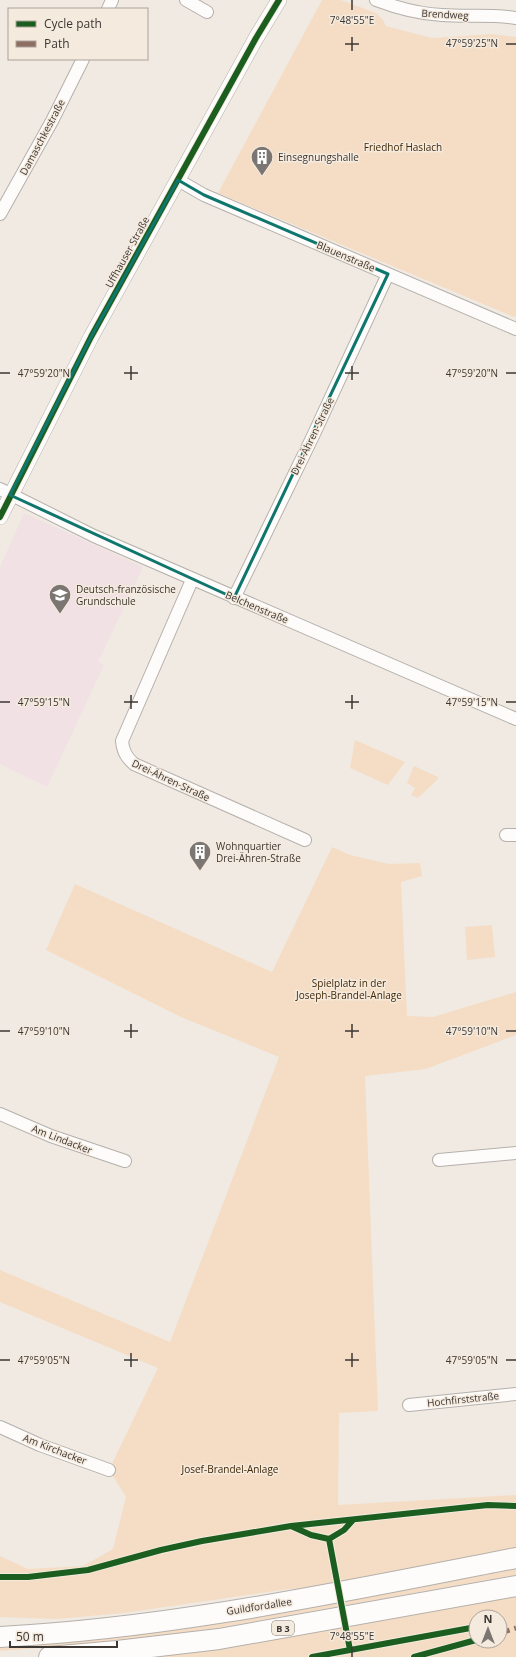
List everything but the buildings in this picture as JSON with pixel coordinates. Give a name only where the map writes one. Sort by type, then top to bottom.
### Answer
[{"type":"highway","name":"Guildfordallee","points":[[0,1637],[61,1634],[155,1623],[239,1610],[516,1558]]},
{"type":"highway","name":"B 3","points":[[49,1657],[219,1639],[516,1586]]},
{"type":"highway","points":[[0,1629],[61,1634]]},
{"type":"street","points":[[186,0],[207,12]]},
{"type":"street","name":"Uffhauser Straße","points":[[0,517],[5,492],[252,44],[279,0]]},
{"type":"street","name":"Brendweg","points":[[376,0],[420,13],[441,16],[503,16],[516,18]]},
{"type":"street","name":"Damaschkestraße","points":[[0,214],[52,121],[82,60]]},
{"type":"street","name":"Blauenstraße","points":[[178,180],[204,195],[516,329]]},
{"type":"street","name":"Drei-Ähren-Straße","points":[[234,598],[313,436],[388,274]]},
{"type":"street","name":"Belchenstraße","points":[[5,492],[87,533],[192,580],[516,719]]},
{"type":"street","name":"Drei-Ähren-Straße","points":[[192,580],[122,741],[123,750],[127,758],[134,764],[305,840]]},
{"type":"street","name":"Am Lindacker","points":[[0,1114],[51,1136],[125,1161]]},
{"type":"street","points":[[438,1160],[516,1154]]},
{"type":"street","name":"Hochfirststraße","points":[[409,1405],[516,1394]]},
{"type":"street","name":"Am Kirchacker","points":[[0,1427],[40,1444],[110,1470]]},
{"type":"highlighted area","points":[[178,180],[204,195],[388,274],[234,598],[10,495],[91,337]]},
{"type":"shaded area","name":"Deutsch-französische Grundschule","points":[[24,513],[143,567],[98,662],[104,665],[47,787],[0,764],[0,567]]},
{"type":"green space","name":"Friedhof Haslach","points":[[322,0],[341,0],[376,13],[383,20],[386,26],[432,38],[492,34],[516,37],[516,316],[514,317],[218,193]]},
{"type":"green space","points":[[355,740],[405,762],[388,785],[350,768]]},
{"type":"green space","points":[[414,766],[438,777],[438,779],[418,798],[411,795],[415,788],[407,783]]},
{"type":"green space","name":"Josef-Brandel-Anlage","points":[[332,847],[350,855],[389,864],[420,863],[422,876],[401,882],[407,1016],[433,1017],[516,992],[516,1035],[426,1069],[365,1076],[378,1411],[339,1413],[338,1505],[516,1495],[516,1552],[323,1588],[289,1589],[124,1613],[57,1619],[0,1617],[0,1556],[28,1569],[83,1566],[113,1549],[126,1497],[109,1470],[158,1368],[0,1302],[0,1270],[170,1342],[279,1057],[181,1017],[46,950],[75,884],[272,972]]},
{"type":"green space","points":[[492,925],[495,957],[467,960],[465,927]]},
{"type":"green space","points":[[516,1566],[516,1575],[206,1630],[102,1643],[0,1651],[0,1645]]},
{"type":"green space","points":[[516,1593],[516,1657],[122,1657]]},
{"type":"marked path","points":[[508,1630],[516,1628]]},
{"type":"cycle path","points":[[0,517],[91,337],[256,38],[279,0]]},
{"type":"cycle path","points":[[0,1577],[28,1577],[88,1570],[161,1550],[202,1541],[291,1526],[488,1505],[516,1506]]},
{"type":"cycle path","points":[[291,1526],[311,1535],[329,1539],[344,1530],[353,1520]]},
{"type":"cycle path","points":[[329,1539],[350,1650]]},
{"type":"cycle path","points":[[312,1657],[468,1628]]},
{"type":"cycle path","points":[[414,1657],[468,1642]]},
{"type":"place","name":"Einsegnungshalle","points":[[262,176]]},
{"type":"place","name":"Deutsch-französische Grundschule","points":[[60,614]]},
{"type":"place","name":"Wohnquartier Drei-Ähren-Straße","points":[[200,872]]},
{"type":"park label","name":"Spielplatz in der Joseph-Brandel-Anlage","points":[[349,988]]}]
